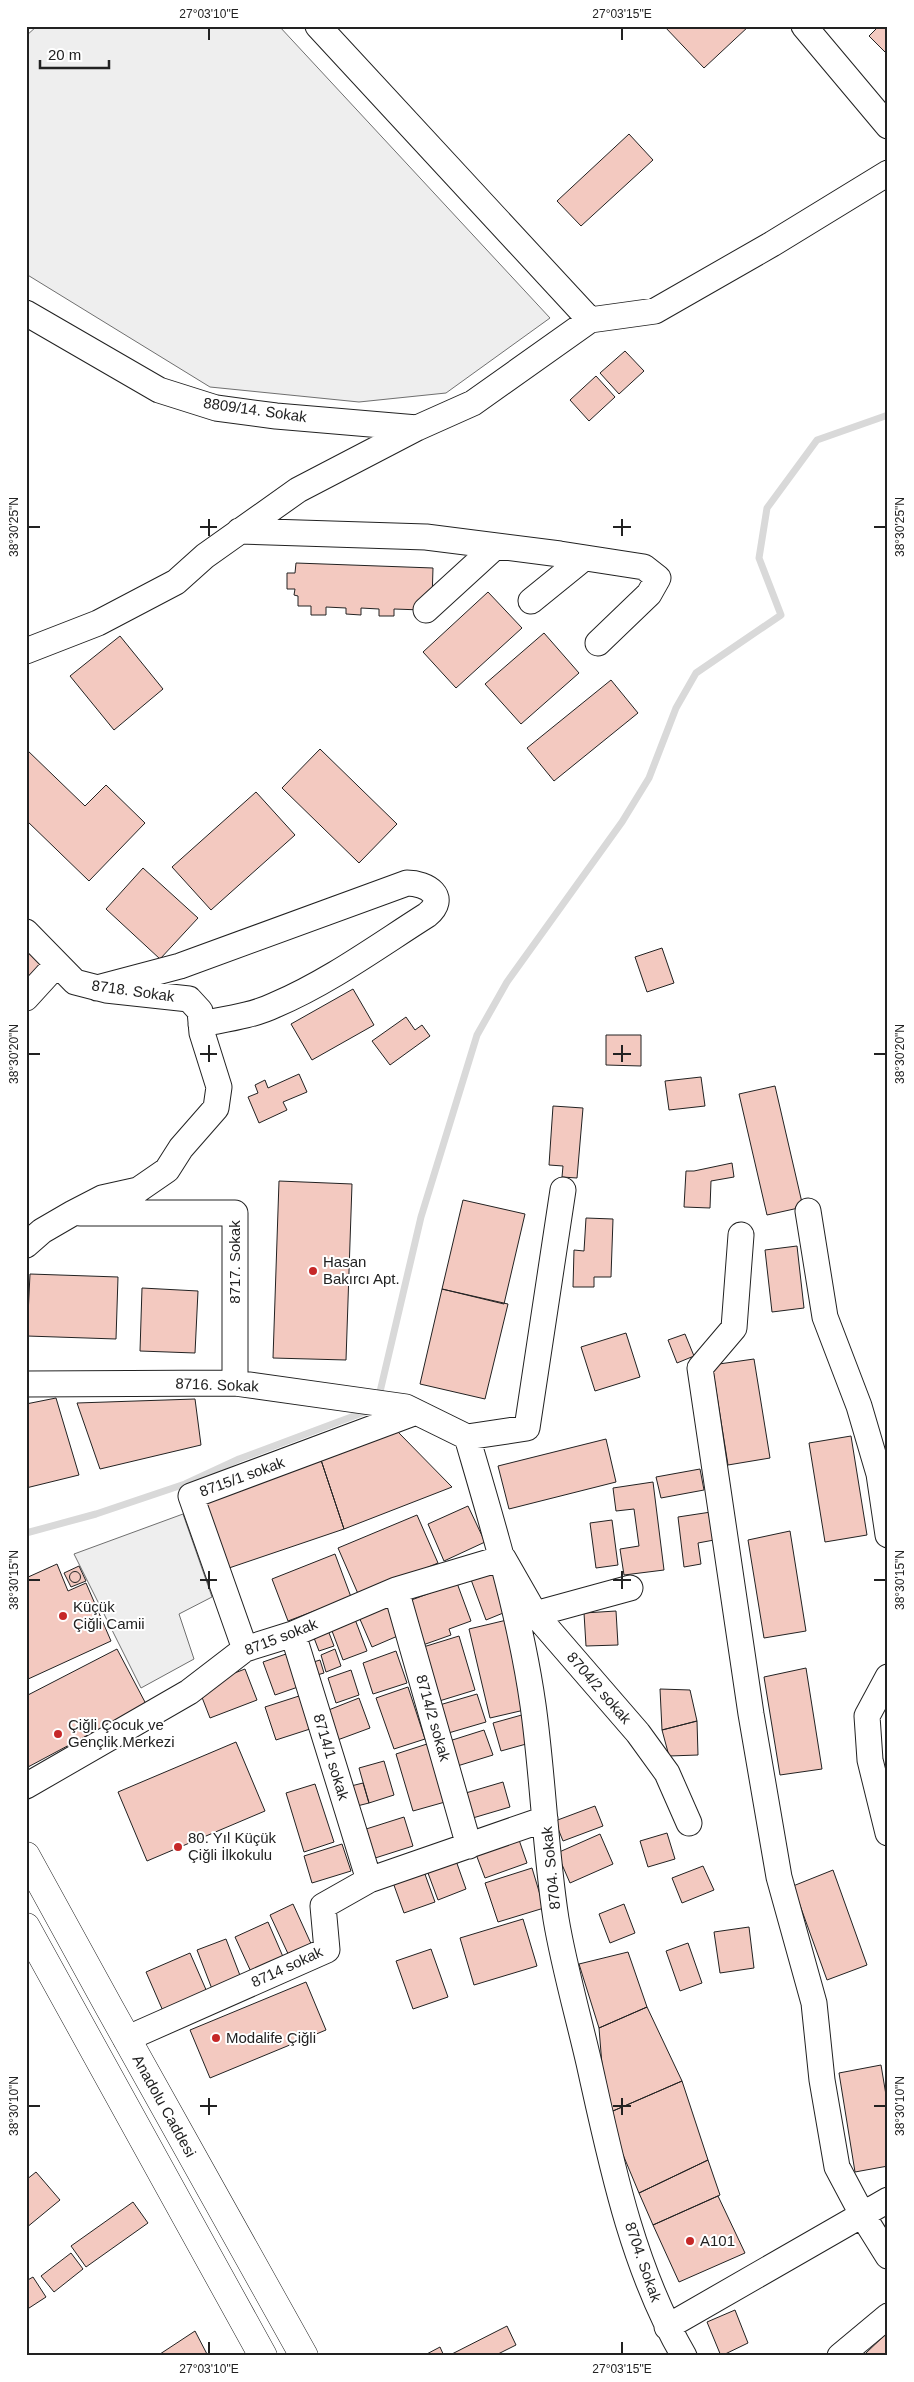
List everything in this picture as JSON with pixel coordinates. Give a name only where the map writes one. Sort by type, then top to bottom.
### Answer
[{"type":"highway","name":"Anadolu Caddesi","points":[[26,1856],[126,2039],[304,2356]]},
{"type":"highway","points":[[26,1927],[263,2356]]},
{"type":"street","points":[[318,26],[590,320]]},
{"type":"street","points":[[804,26],[888,126]]},
{"type":"street","points":[[26,650],[98,623],[176,582],[205,556],[298,490],[417,428],[473,403],[590,320],[656,311],[772,244],[888,173]]},
{"type":"street","name":"8809/14. Sokak","points":[[26,313],[159,390],[216,408],[276,416],[417,428]]},
{"type":"street","points":[[239,531],[426,537],[644,567],[658,578],[649,594],[598,643]]},
{"type":"street","points":[[426,610],[496,546]]},
{"type":"street","points":[[531,601],[584,558]]},
{"type":"street","points":[[97,988],[180,966],[407,883],[424,885],[434,895],[437,904],[436,908],[427,915],[318,983],[275,1006],[241,1016],[201,1024]]},
{"type":"street","name":"8718. Sokak","points":[[26,932],[75,982],[131,994],[189,999],[200,1011],[208,1057],[219,1086],[216,1108],[181,1148],[167,1170],[138,1190],[102,1198],[42,1231],[26,1245]]},
{"type":"street","points":[[26,998],[57,964]]},
{"type":"street","points":[[411,1410],[467,1437],[527,1428],[563,1190]]},
{"type":"street","points":[[808,1211],[825,1317],[859,1406],[879,1474],[888,1534]]},
{"type":"street","name":"8717. Sokak","points":[[73,1214],[235,1214],[235,1383]]},
{"type":"street","points":[[741,1235],[734,1328],[700,1368],[751,1714],[779,1877],[814,2003],[822,2080],[837,2167],[863,2216],[888,2256]]},
{"type":"street","name":"8716. Sokak","points":[[26,1384],[235,1383],[411,1410]]},
{"type":"street","name":"8715/1 sokak","points":[[246,1649],[191,1496],[411,1410]]},
{"type":"street","name":"8704. Sokak","points":[[467,1437],[503,1558],[524,1647],[533,1706],[556,1919],[609,2154],[645,2276],[667,2327],[684,2356]]},
{"type":"street","name":"8715 sokak","points":[[26,1786],[189,1692],[246,1649],[292,1634],[396,1590],[503,1558]]},
{"type":"street","name":"8704/2 sokak","points":[[503,1558],[535,1614],[638,1733],[666,1773],[689,1823]]},
{"type":"street","points":[[535,1614],[630,1588]]},
{"type":"street","name":"8714/2 sokak","points":[[396,1590],[469,1846]]},
{"type":"street","name":"8714/1 sokak","points":[[292,1634],[369,1880]]},
{"type":"street","points":[[887,1673],[867,1716],[870,1760],[888,1833]]},
{"type":"street","name":"8714 sokak","points":[[126,2039],[327,1950],[324,1906],[369,1880],[545,1819]]},
{"type":"street","points":[[667,2327],[888,2200]]},
{"type":"street","points":[[840,2356],[888,2316]]},
{"type":"shaded area","points":[[37,26],[279,26],[550,318],[446,393],[359,402],[210,387],[26,274],[26,36]]},
{"type":"shaded area","points":[[183,1514],[212,1597],[179,1614],[194,1659],[141,1688],[74,1554]]},
{"type":"building","points":[[664,26],[749,26],[704,68]]},
{"type":"building","points":[[879,26],[888,26],[888,55],[869,36]]},
{"type":"building","points":[[629,134],[653,160],[581,226],[557,201]]},
{"type":"building","points":[[625,351],[644,371],[619,394],[600,373]]},
{"type":"building","points":[[596,376],[615,397],[589,421],[570,400]]},
{"type":"building","points":[[296,563],[433,568],[432,600],[422,610],[394,609],[394,616],[379,616],[379,609],[361,608],[361,615],[346,614],[346,608],[326,607],[326,615],[311,615],[311,606],[298,606],[298,596],[294,595],[295,589],[287,589],[287,573],[295,573]]},
{"type":"building","points":[[488,592],[522,628],[456,688],[423,652]]},
{"type":"building","points":[[544,633],[579,673],[521,724],[485,684]]},
{"type":"building","points":[[120,636],[163,689],[114,730],[70,676]]},
{"type":"building","points":[[611,680],[638,713],[554,781],[527,748]]},
{"type":"building","points":[[26,749],[85,806],[106,785],[145,823],[89,881],[26,820]]},
{"type":"building","points":[[320,749],[397,824],[359,863],[282,788]]},
{"type":"building","points":[[256,792],[295,835],[211,910],[172,867]]},
{"type":"building","points":[[143,868],[198,918],[160,959],[106,909]]},
{"type":"building","points":[[26,939],[46,961],[26,979]]},
{"type":"building","points":[[662,948],[674,983],[647,992],[635,957]]},
{"type":"building","points":[[353,989],[374,1025],[312,1060],[291,1024]]},
{"type":"building","points":[[406,1017],[415,1030],[422,1025],[430,1036],[390,1065],[372,1041]]},
{"type":"building","points":[[606,1035],[641,1035],[641,1066],[606,1065]]},
{"type":"building","points":[[299,1074],[307,1092],[283,1102],[287,1110],[259,1123],[248,1097],[258,1093],[255,1085],[265,1080],[268,1088]]},
{"type":"building","points":[[701,1077],[705,1106],[669,1110],[665,1081]]},
{"type":"building","points":[[775,1086],[803,1207],[767,1215],[739,1094]]},
{"type":"building","points":[[553,1106],[583,1108],[577,1178],[562,1177],[563,1166],[549,1165]]},
{"type":"building","points":[[732,1163],[734,1177],[711,1181],[710,1208],[684,1207],[686,1171]]},
{"type":"building","name":"Hasan Bakırcı Apt.","points":[[279,1181],[352,1184],[346,1360],[273,1358]]},
{"type":"building","points":[[463,1200],[525,1214],[504,1304],[442,1289]]},
{"type":"building","points":[[586,1218],[613,1219],[611,1277],[594,1277],[594,1287],[573,1287],[574,1250],[584,1251]]},
{"type":"building","points":[[797,1246],[804,1308],[772,1312],[765,1250]]},
{"type":"building","points":[[30,1274],[118,1277],[116,1339],[27,1336]]},
{"type":"building","points":[[142,1288],[198,1291],[195,1353],[140,1351]]},
{"type":"building","points":[[442,1289],[508,1304],[485,1399],[420,1384]]},
{"type":"building","points":[[626,1333],[640,1377],[595,1391],[581,1347]]},
{"type":"building","points":[[685,1334],[694,1356],[677,1363],[668,1340]]},
{"type":"building","points":[[754,1359],[770,1458],[728,1465],[712,1365]]},
{"type":"building","points":[[56,1398],[79,1475],[26,1488],[26,1404]]},
{"type":"building","points":[[195,1399],[201,1445],[100,1469],[77,1403]]},
{"type":"building","points":[[398,1432],[452,1487],[344,1529],[320,1457]]},
{"type":"building","points":[[851,1436],[867,1535],[825,1542],[809,1443]]},
{"type":"building","points":[[606,1439],[616,1482],[509,1509],[498,1466]]},
{"type":"building","points":[[320,1457],[344,1529],[229,1568],[205,1501]]},
{"type":"building","points":[[700,1469],[704,1490],[661,1498],[656,1477]]},
{"type":"building","points":[[653,1482],[664,1570],[624,1575],[620,1549],[639,1546],[634,1509],[616,1511],[613,1488]]},
{"type":"building","points":[[468,1506],[485,1542],[444,1561],[428,1524]]},
{"type":"building","points":[[711,1512],[714,1540],[698,1543],[701,1564],[684,1567],[678,1517]]},
{"type":"building","points":[[417,1515],[438,1563],[359,1596],[338,1548]]},
{"type":"building","points":[[612,1520],[618,1565],[596,1568],[590,1523]]},
{"type":"building","points":[[790,1531],[806,1631],[764,1638],[748,1540]]},
{"type":"building","points":[[335,1554],[351,1597],[288,1621],[272,1579]]},
{"type":"building","name":"Küçük Çiğli Camii","points":[[57,1564],[68,1591],[86,1583],[111,1641],[26,1680],[26,1578]]},
{"type":"building","points":[[79,1566],[86,1581],[71,1587],[64,1573]]},
{"type":"building","points":[[497,1567],[513,1609],[486,1620],[470,1577]]},
{"type":"building","points":[[73,1572],[77,1572],[80,1577],[79,1581],[73,1582],[70,1579],[70,1575]]},
{"type":"building","points":[[457,1583],[471,1621],[449,1629],[451,1635],[420,1646],[406,1602]]},
{"type":"building","points":[[387,1605],[400,1635],[372,1647],[359,1617]]},
{"type":"building","points":[[616,1611],[618,1645],[586,1646],[584,1613]]},
{"type":"building","points":[[353,1614],[367,1651],[343,1660],[329,1623]]},
{"type":"building","points":[[511,1619],[533,1708],[490,1718],[469,1629]]},
{"type":"building","points":[[326,1625],[334,1646],[319,1651],[311,1630]]},
{"type":"building","points":[[459,1636],[475,1690],[436,1702],[420,1648]]},
{"type":"building","name":"Çiğli Çocuk ve Gençlik Merkezi","points":[[117,1649],[146,1704],[28,1767],[26,1696]]},
{"type":"building","points":[[335,1649],[341,1666],[326,1672],[321,1655]]},
{"type":"building","points":[[396,1651],[407,1683],[373,1694],[363,1663]]},
{"type":"building","points":[[286,1654],[298,1687],[275,1695],[263,1662]]},
{"type":"building","points":[[320,1660],[324,1673],[310,1677],[307,1664]]},
{"type":"building","points":[[806,1668],[822,1769],[780,1775],[764,1677]]},
{"type":"building","points":[[245,1669],[257,1700],[210,1718],[198,1687]]},
{"type":"building","points":[[351,1670],[359,1695],[336,1703],[328,1678]]},
{"type":"building","points":[[408,1687],[425,1739],[394,1749],[376,1698]]},
{"type":"building","points":[[660,1689],[690,1690],[697,1721],[662,1730]]},
{"type":"building","points":[[477,1694],[486,1722],[445,1734],[436,1706]]},
{"type":"building","points":[[299,1696],[310,1729],[276,1740],[265,1707]]},
{"type":"building","points":[[359,1698],[370,1728],[332,1742],[321,1713]]},
{"type":"building","points":[[529,1713],[537,1741],[501,1751],[493,1723]]},
{"type":"building","points":[[697,1721],[698,1755],[669,1756],[662,1730]]},
{"type":"building","points":[[484,1730],[493,1755],[454,1767],[446,1742]]},
{"type":"building","points":[[236,1742],[265,1811],[147,1861],[118,1792]]},
{"type":"building","points":[[427,1744],[445,1802],[413,1811],[396,1754]]},
{"type":"building","points":[[384,1761],[394,1795],[369,1803],[359,1768]]},
{"type":"building","points":[[503,1782],[510,1807],[466,1820],[459,1795]]},
{"type":"building","points":[[363,1783],[369,1803],[357,1806],[351,1786]]},
{"type":"building","points":[[315,1784],[334,1842],[304,1852],[286,1793]]},
{"type":"building","points":[[595,1806],[603,1826],[563,1841],[555,1821]]},
{"type":"building","points":[[404,1817],[413,1846],[372,1859],[363,1830]]},
{"type":"building","points":[[667,1833],[675,1859],[648,1867],[640,1841]]},
{"type":"building","points":[[517,1834],[527,1863],[485,1878],[474,1849]]},
{"type":"building","points":[[600,1834],[613,1864],[570,1883],[557,1853]]},
{"type":"building","points":[[342,1844],[351,1871],[312,1883],[304,1856]]},
{"type":"building","points":[[454,1855],[466,1889],[438,1900],[425,1865]]},
{"type":"building","points":[[422,1866],[435,1902],[404,1913],[391,1877]]},
{"type":"building","points":[[703,1866],[714,1890],[682,1903],[672,1878]]},
{"type":"building","points":[[532,1868],[544,1908],[498,1922],[485,1883]]},
{"type":"building","points":[[833,1870],[867,1965],[827,1980],[793,1886]]},
{"type":"building","points":[[293,1904],[313,1948],[290,1958],[270,1915]]},
{"type":"building","points":[[624,1904],[635,1933],[610,1943],[599,1914]]},
{"type":"building","points":[[523,1919],[537,1966],[474,1985],[460,1938]]},
{"type":"building","points":[[268,1922],[284,1959],[252,1974],[235,1937]]},
{"type":"building","points":[[749,1927],[754,1968],[720,1973],[714,1932]]},
{"type":"building","points":[[226,1939],[241,1978],[212,1989],[197,1950]]},
{"type":"building","points":[[688,1943],[702,1983],[680,1991],[666,1951]]},
{"type":"building","points":[[431,1949],[448,1997],[413,2009],[396,1961]]},
{"type":"building","points":[[628,1952],[647,2007],[599,2028],[579,1964]]},
{"type":"building","points":[[190,1953],[207,1992],[163,2011],[146,1972]]},
{"type":"building","points":[[306,1982],[326,2030],[210,2078],[190,2030]]},
{"type":"building","points":[[647,2007],[682,2081],[606,2114],[599,2028]]},
{"type":"building","points":[[881,2065],[888,2107],[888,2166],[855,2172],[839,2073]]},
{"type":"building","points":[[682,2081],[708,2160],[639,2193],[606,2114]]},
{"type":"building","points":[[708,2160],[720,2195],[653,2225],[639,2193]]},
{"type":"building","points":[[36,2172],[60,2200],[26,2228],[26,2180]]},
{"type":"building","points":[[718,2196],[745,2253],[679,2282],[653,2225]]},
{"type":"building","points":[[133,2202],[148,2223],[86,2267],[71,2246]]},
{"type":"building","points":[[71,2253],[83,2269],[54,2292],[41,2276]]},
{"type":"building","points":[[33,2277],[46,2297],[26,2310],[26,2281]]},
{"type":"building","points":[[735,2310],[748,2343],[721,2356],[707,2322]]},
{"type":"building","points":[[507,2326],[516,2345],[494,2356],[448,2356]]},
{"type":"building","points":[[195,2331],[208,2356],[157,2356]]},
{"type":"building","points":[[888,2332],[888,2356],[869,2356],[866,2353]]},
{"type":"building","points":[[440,2347],[444,2356],[423,2356]]},
{"type":"waterway","points":[[379,1396],[421,1217],[477,1035],[507,982],[622,822],[649,778],[676,708],[696,673],[781,615],[759,558],[767,508],[817,440],[888,415]]},
{"type":"waterway","points":[[26,1533],[96,1514],[185,1484],[239,1459],[370,1410]]},
{"type":"place","name":"Hasan Bakırcı Apt.","points":[[313,1271]]},
{"type":"place","name":"Küçük Çiğli Camii","points":[[63,1616]]},
{"type":"place","name":"Çiğli Çocuk ve Gençlik Merkezi","points":[[58,1734]]},
{"type":"place","name":"80. Yıl Küçük Çiğli İlkokulu","points":[[178,1847]]},
{"type":"place","name":"Modalife Çiğli","points":[[216,2038]]},
{"type":"place","name":"A101","points":[[690,2241]]}]
